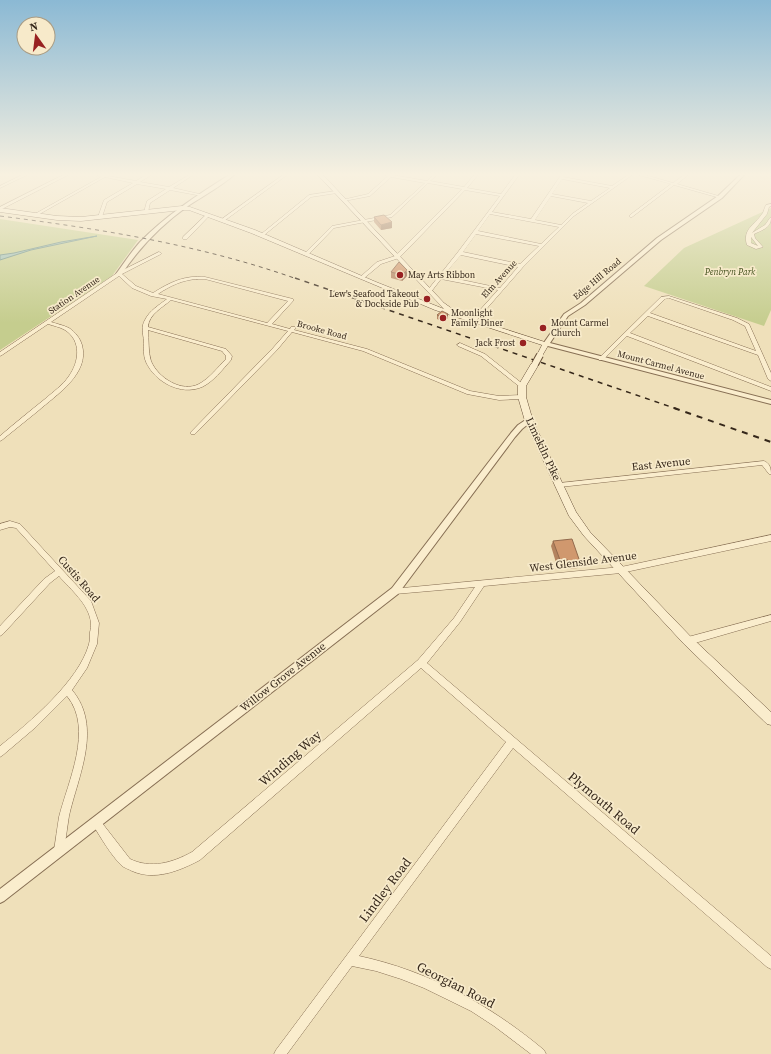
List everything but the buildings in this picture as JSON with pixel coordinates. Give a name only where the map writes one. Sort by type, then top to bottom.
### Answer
[{"type":"main road","points":[[233,224],[433,307],[546,344],[522,386]]},
{"type":"main road","points":[[367,224],[442,304],[459,316]]},
{"type":"main road","points":[[529,338],[537,345],[540,354]]},
{"type":"main road","name":"Limekiln Pike","points":[[522,386],[522,397],[529,421],[572,514],[579,524],[688,641],[771,720]]},
{"type":"street","points":[[120,274],[138,248],[160,224]]},
{"type":"street","points":[[185,238],[199,224]]},
{"type":"street","points":[[262,235],[275,224]]},
{"type":"street","points":[[306,254],[333,227],[348,224]]},
{"type":"street","points":[[361,278],[379,263],[397,257],[429,224]]},
{"type":"street","points":[[429,291],[460,253],[481,224]]},
{"type":"street","points":[[553,224],[562,226]]},
{"type":"street","name":"Edge Hill Road","points":[[546,344],[566,315],[582,304],[659,239],[681,224]]},
{"type":"street","points":[[754,224],[748,234],[749,244],[758,248],[761,247],[753,238],[752,234],[767,224]]},
{"type":"street","name":"Elm Avenue","points":[[473,320],[521,266],[562,226]]},
{"type":"street","points":[[475,232],[542,245]]},
{"type":"street","points":[[460,253],[521,266]]},
{"type":"street","name":"Station Avenue","points":[[0,354],[120,274],[160,254]]},
{"type":"street","name":"Brooke Road","points":[[120,274],[134,287],[153,294],[292,329],[365,350],[469,393],[499,398],[522,397]]},
{"type":"street","points":[[153,294],[179,279],[193,277],[205,278],[292,300],[268,324]]},
{"type":"street","points":[[440,277],[500,289]]},
{"type":"street","points":[[601,359],[666,296],[735,319],[749,328],[771,379]]},
{"type":"street","points":[[146,328],[224,350],[228,353],[229,359],[204,383],[194,388],[184,388],[163,379],[152,367],[147,357],[146,328],[146,322],[150,316],[170,299]]},
{"type":"street","points":[[647,314],[759,354]]},
{"type":"street","points":[[0,439],[66,384],[78,366],[81,356],[80,346],[76,339],[66,329],[47,322]]},
{"type":"street","points":[[192,433],[275,349],[292,329]]},
{"type":"street","points":[[627,334],[771,389]]},
{"type":"street","name":"Mount Carmel Avenue","points":[[546,344],[771,402]]},
{"type":"street","points":[[460,345],[477,352],[490,360],[522,386]]},
{"type":"street","name":"Willow Grove Avenue","points":[[0,897],[395,591],[513,435],[520,427],[529,421]]},
{"type":"street","name":"East Avenue","points":[[560,486],[764,463],[771,472]]},
{"type":"street","name":"Custis Road","points":[[0,752],[37,720],[67,690],[84,667],[92,649],[95,624],[92,609],[88,603],[18,526],[3,525]]},
{"type":"street","name":"West Glenside Avenue","points":[[395,591],[622,570],[771,538]]},
{"type":"street","points":[[0,632],[47,581],[59,572]]},
{"type":"street","name":"Winding Way","points":[[96,822],[126,864],[150,871],[168,869],[186,862],[202,851],[421,663],[457,620],[481,584]]},
{"type":"street","points":[[688,641],[771,618]]},
{"type":"street","name":"Plymouth Road","points":[[421,663],[771,963]]},
{"type":"street","points":[[59,851],[64,818],[81,755],[83,734],[77,703],[67,690]]},
{"type":"street","name":"Lindley Road","points":[[280,1054],[512,742]]},
{"type":"street","name":"Georgian Road","points":[[350,960],[382,967],[445,992],[490,1016],[540,1054]]},
{"type":"green space","points":[[0,224],[34,224],[138,240],[112,276],[0,350]]},
{"type":"green space","name":"Penbryn Park","points":[[736,224],[771,224],[771,310],[764,326],[644,286],[684,248]]},
{"type":"water","points":[[97,236],[31,250],[0,260],[0,255]]},
{"type":"railway","points":[[57,224],[113,233],[187,248],[261,267],[297,279]]},
{"type":"railway","points":[[295,278],[677,409]]},
{"type":"railway","points":[[674,408],[771,442]]},
{"type":"place","name":"May Arts Ribbon","points":[[400,275]]},
{"type":"place","name":"Lew's Seafood Takeout & Dockside Pub","points":[[427,299]]},
{"type":"place","name":"Moonlight Family Diner","points":[[443,318]]},
{"type":"place","name":"Mount Carmel Church","points":[[543,328]]},
{"type":"place","name":"Jack Frost","points":[[523,343]]}]
